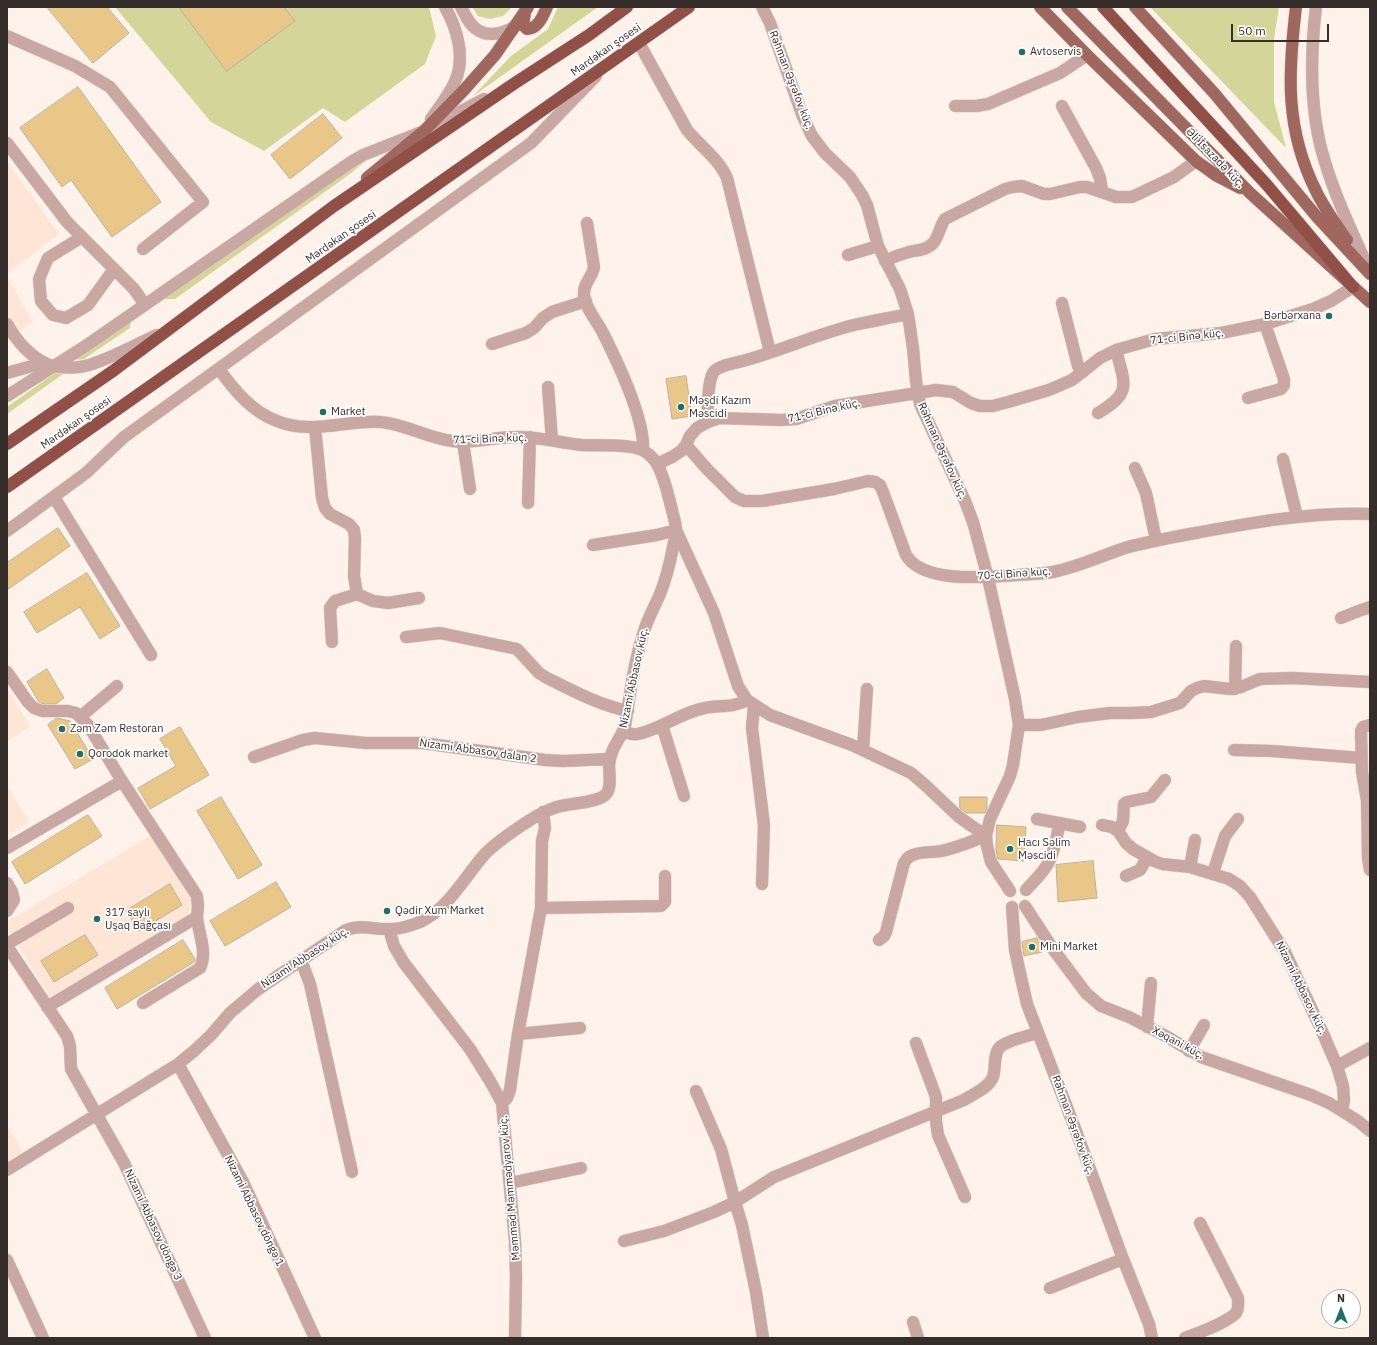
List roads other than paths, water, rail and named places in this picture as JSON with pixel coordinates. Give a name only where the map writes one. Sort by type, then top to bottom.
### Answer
[{"type":"highway","name":"Mərdəkan şosesi","points":[[7,444],[113,371],[334,206],[515,83],[589,35],[627,7]]},
{"type":"highway","name":"Mərdəkan şosesi","points":[[7,487],[689,7]]},
{"type":"highway","points":[[1102,7],[1267,185],[1353,287]]},
{"type":"main road","points":[[527,10],[523,25],[527,29],[531,29],[536,27],[547,7]]},
{"type":"main road","points":[[1040,7],[1196,161],[1217,176],[1250,193]]},
{"type":"main road","name":"Əli İsazadə küç.","points":[[1067,7],[1250,193],[1370,302]]},
{"type":"main road","points":[[1135,7],[1214,93],[1317,217],[1370,274]]},
{"type":"main road","points":[[1296,7],[1290,80],[1291,108],[1297,142],[1305,168],[1316,192],[1370,274]]},
{"type":"main road","points":[[334,206],[424,131],[485,68],[527,10]]},
{"type":"street","points":[[424,131],[456,81],[460,69],[460,55],[456,36],[450,16],[445,7]]},
{"type":"street","points":[[461,7],[469,22],[475,29],[486,34],[506,32],[516,26]]},
{"type":"street","name":"Rəhman Əşrəfov küç.","points":[[762,7],[770,23],[803,117],[812,136],[825,153],[850,177],[862,195],[878,246],[900,289],[908,314],[917,393],[920,404],[965,501],[973,522],[988,578],[1019,725],[1010,776],[990,819],[986,836],[991,862],[1010,891]]},
{"type":"street","points":[[1316,7],[1312,41],[1312,75],[1316,121],[1325,161],[1336,193],[1370,274]]},
{"type":"street","points":[[7,36],[76,66],[110,87],[203,202],[143,249]]},
{"type":"street","points":[[639,43],[687,130],[724,170],[770,352]]},
{"type":"street","points":[[955,106],[976,106],[988,104],[1060,73],[1088,55]]},
{"type":"street","points":[[7,531],[86,473],[124,437],[219,370],[531,143],[606,66]]},
{"type":"street","points":[[7,396],[49,364],[87,345],[351,162],[363,155],[424,131],[515,83]]},
{"type":"street","points":[[1062,106],[1096,168],[1100,178],[1102,191]]},
{"type":"street","points":[[7,143],[67,222],[134,289],[145,305]]},
{"type":"street","points":[[885,261],[910,252],[925,249],[930,246],[935,241],[945,219],[1005,189],[1022,186],[1044,194],[1050,194],[1080,187],[1087,187],[1116,197],[1132,197],[1174,177],[1196,161]]},
{"type":"street","points":[[587,223],[594,267],[593,274],[586,282],[584,288],[586,301],[592,315],[604,334],[627,386],[643,435],[643,450],[652,457],[657,464]]},
{"type":"street","points":[[82,237],[48,258],[39,278],[41,301],[54,315],[66,318],[88,305],[114,269]]},
{"type":"street","points":[[848,255],[878,246]]},
{"type":"street","name":"71-ci Binə küç.","points":[[657,464],[681,451],[697,428],[719,418],[796,419],[835,406],[936,390],[953,392],[971,403],[980,406],[993,406],[1049,390],[1072,380],[1100,358],[1116,350],[1155,338],[1221,333],[1265,324],[1313,310],[1353,287]]},
{"type":"street","points":[[492,344],[526,333],[552,312],[586,301]]},
{"type":"street","points":[[1062,303],[1078,366],[1083,372]]},
{"type":"street","points":[[708,422],[707,413],[711,379],[713,372],[719,368],[854,325],[908,314]]},
{"type":"street","points":[[7,324],[14,335],[29,352],[49,364],[68,367],[91,365],[169,330]]},
{"type":"street","points":[[1248,398],[1281,389],[1284,385],[1284,379],[1265,324]]},
{"type":"street","points":[[1098,413],[1112,405],[1120,398],[1123,389],[1124,380],[1116,350]]},
{"type":"street","points":[[7,374],[49,364]]},
{"type":"street","name":"71-ci Binə küç.","points":[[219,370],[234,390],[249,404],[275,421],[286,424],[315,427],[383,422],[394,424],[437,438],[463,442],[500,438],[530,437],[580,444],[626,446],[643,450]]},
{"type":"street","points":[[548,387],[552,440]]},
{"type":"street","points":[[315,427],[322,498],[325,508],[330,514],[349,524],[354,530],[354,576],[357,594]]},
{"type":"street","points":[[528,502],[530,437]]},
{"type":"street","points":[[463,442],[470,489]]},
{"type":"street","name":"70-ci Binə küç.","points":[[686,444],[706,468],[735,497],[744,501],[762,501],[834,489],[868,481],[875,482],[880,485],[906,555],[910,561],[918,567],[940,574],[988,578],[1052,572],[1125,548],[1156,540],[1250,523],[1297,517],[1370,514]]},
{"type":"street","points":[[1283,459],[1297,517]]},
{"type":"street","name":"Nizami Abbasov küç.","points":[[7,1170],[178,1064],[194,1051],[230,1013],[245,1000],[346,930],[355,926],[401,929],[427,918],[446,902],[485,854],[518,828],[543,812],[556,807],[595,800],[606,796],[609,787],[612,749],[623,732],[636,660],[643,633],[664,582],[676,530],[666,489],[657,464]]},
{"type":"street","points":[[1135,468],[1146,493],[1156,540]]},
{"type":"street","points":[[54,497],[151,655]]},
{"type":"street","points":[[593,545],[657,535],[676,530],[714,613],[738,686],[750,703],[780,719],[835,738],[910,773],[959,817],[986,836]]},
{"type":"street","points":[[332,642],[330,608],[334,601],[357,594],[372,601],[388,603],[419,598]]},
{"type":"street","points":[[1341,618],[1370,607]]},
{"type":"street","points":[[406,637],[440,632],[517,649],[540,673],[547,678],[602,704],[612,708],[628,711]]},
{"type":"street","points":[[1235,689],[1236,646]]},
{"type":"street","points":[[7,672],[28,702],[34,708],[42,711],[76,713],[88,725],[122,781],[197,896],[198,926],[204,955],[200,968],[143,1003]]},
{"type":"street","points":[[1019,725],[1041,725],[1090,715],[1110,713],[1151,712],[1180,703],[1191,691],[1197,688],[1204,686],[1222,689],[1235,689],[1260,679],[1274,678],[1370,682]]},
{"type":"street","points":[[80,717],[117,686]]},
{"type":"street","points":[[862,750],[867,689]]},
{"type":"street","points":[[623,732],[638,734],[691,712],[705,708],[750,703]]},
{"type":"street","points":[[750,703],[764,825],[762,884]]},
{"type":"street","points":[[662,725],[684,796]]},
{"type":"street","points":[[1370,725],[1363,727],[1361,731],[1361,758],[1367,800],[1368,858],[1370,870]]},
{"type":"street","name":"Nizami Abbasov dalan 2","points":[[254,757],[303,740],[315,738],[366,743],[423,743],[545,760],[610,760]]},
{"type":"street","points":[[1234,750],[1272,750],[1361,758]]},
{"type":"street","points":[[1102,825],[1112,827],[1118,831],[1123,820],[1124,804],[1151,797],[1165,780]]},
{"type":"street","points":[[7,848],[122,781]]},
{"type":"street","points":[[502,1103],[507,1098],[510,1090],[518,1034],[541,908],[542,841],[545,828],[543,812]]},
{"type":"street","points":[[1037,819],[1080,827]]},
{"type":"street","points":[[1213,873],[1225,836],[1238,819]]},
{"type":"street","points":[[1026,890],[1048,863],[1053,851],[1060,823]]},
{"type":"street","name":"Nizami Abbasov küç.","points":[[1118,831],[1126,843],[1147,858],[1162,864],[1190,867],[1229,879],[1240,886],[1254,903],[1291,964],[1337,1066],[1344,1093],[1342,1110]]},
{"type":"street","points":[[879,940],[886,932],[904,863],[908,858],[918,853],[941,851],[956,847],[986,836]]},
{"type":"street","points":[[1190,867],[1195,840]]},
{"type":"street","points":[[1126,876],[1140,870],[1147,858]]},
{"type":"street","points":[[541,908],[661,906],[665,902],[665,876]]},
{"type":"street","points":[[7,883],[14,900],[7,912]]},
{"type":"street","points":[[1018,887],[1022,887],[1026,890],[1029,898],[1025,906],[1021,908],[1012,907],[1007,899],[1010,891],[1013,888],[1018,887]]},
{"type":"street","name":"Xəqani küç.","points":[[1025,906],[1053,949],[1092,999],[1101,1006],[1129,1017],[1164,1035],[1189,1051],[1311,1095],[1342,1110],[1370,1131]]},
{"type":"street","name":"Rəhman Əşrəfov küç.","points":[[1012,907],[1014,938],[1020,973],[1028,1004],[1123,1259],[1149,1324],[1152,1338]]},
{"type":"street","points":[[7,945],[68,908]]},
{"type":"street","points":[[48,1007],[197,916]]},
{"type":"street","name":"Məmməd Məmmədyarov küç.","points":[[389,929],[394,946],[404,963],[470,1049],[490,1080],[502,1103],[510,1184],[516,1277],[515,1338]]},
{"type":"street","name":"Nizami Abbasov döngə 3","points":[[7,945],[67,1036],[70,1046],[71,1068],[124,1163],[205,1338]]},
{"type":"street","points":[[301,960],[310,984],[352,1172]]},
{"type":"street","points":[[1147,1027],[1151,983]]},
{"type":"street","points":[[1189,1051],[1204,1025]]},
{"type":"street","points":[[518,1034],[580,1028]]},
{"type":"street","points":[[624,1241],[664,1231],[693,1221],[735,1202],[774,1177],[964,1100],[980,1091],[990,1082],[996,1055],[1001,1046],[1038,1033]]},
{"type":"street","points":[[916,1043],[934,1090],[936,1102],[936,1128],[938,1135],[965,1197]]},
{"type":"street","points":[[1337,1066],[1370,1048]]},
{"type":"street","name":"Nizami Abbasov döngə 1","points":[[178,1064],[243,1182],[315,1338]]},
{"type":"street","points":[[696,1091],[721,1149],[748,1248],[763,1338]]},
{"type":"street","points":[[510,1184],[581,1168]]},
{"type":"street","points":[[1185,1338],[1223,1322],[1237,1312],[1239,1306],[1238,1298],[1200,1223]]},
{"type":"street","points":[[1050,1288],[1123,1259]]},
{"type":"street","points":[[7,1260],[43,1338]]},
{"type":"street","points":[[913,1322],[918,1338]]},
{"type":"place","name":"Avtoservis","points":[[1022,52]]},
{"type":"place","name":"Bərbərxana","points":[[1329,316]]},
{"type":"place","name":"Məşdi Kazım Məscidi","points":[[681,407]]},
{"type":"place","name":"Market","points":[[323,412]]},
{"type":"place","name":"Zəm Zəm Restoran","points":[[62,729]]},
{"type":"place","name":"Qorodok market","points":[[80,754]]},
{"type":"place","name":"Hacı Səlim Məscidi","points":[[1010,849]]},
{"type":"place","name":"Qədir Xum Market","points":[[387,911]]},
{"type":"place","name":"317 saylı Uşaq Bağçası","points":[[97,919]]},
{"type":"place","name":"Mini Market","points":[[1032,947]]}]
